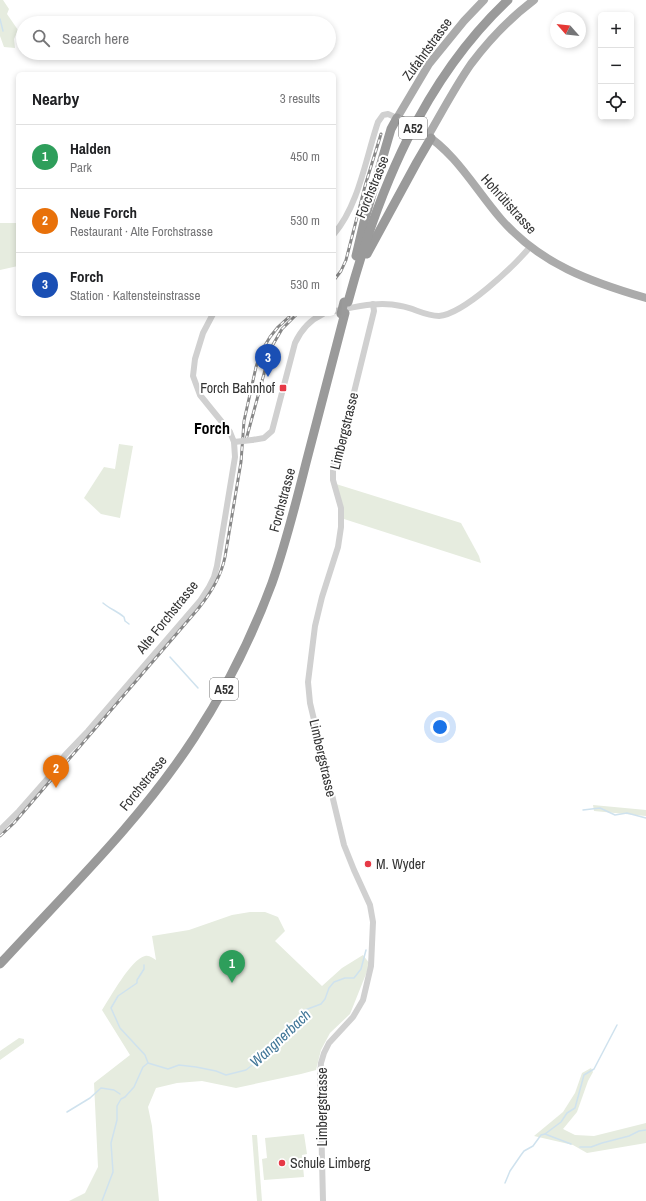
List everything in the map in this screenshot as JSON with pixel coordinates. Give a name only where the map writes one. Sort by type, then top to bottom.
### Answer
[{"type":"highway","name":"Forchstrasse","points":[[0,958],[120,828],[154,788],[192,735],[225,678],[254,618],[276,559],[293,499],[340,312],[346,302],[353,276],[386,177],[418,110],[439,76],[462,44],[503,0]]},
{"type":"highway","name":"Forchstrasse","points":[[353,276],[391,175],[407,139],[427,102],[449,67],[463,49],[485,23],[508,0]]},
{"type":"highway","points":[[353,276],[371,197],[391,128],[400,119]]},
{"type":"highway","points":[[353,276],[398,196],[427,135]]},
{"type":"highway","name":"Forchstrasse","points":[[0,964],[156,791],[195,737],[232,674],[256,622],[282,552],[340,312]]},
{"type":"main road","name":"Zufahrtstrasse","points":[[400,119],[429,64],[464,21],[484,0]]},
{"type":"main road","points":[[400,119],[427,135],[456,87],[485,46],[507,22],[534,0]]},
{"type":"main road","name":"Hohrütistrasse","points":[[427,135],[440,144],[456,161],[501,218],[530,247],[556,263],[595,282],[646,298]]},
{"type":"street","points":[[336,231],[345,217],[356,194],[378,122],[384,115],[388,114],[400,119]]},
{"type":"street","points":[[340,312],[373,304],[387,304],[402,306],[432,316],[449,314],[461,307],[504,275],[530,247]]},
{"type":"street","name":"Limbergstrasse","points":[[323,1201],[321,1063],[329,1043],[353,1017],[362,1000],[371,966],[373,922],[370,905],[351,864],[339,830],[310,703],[308,682],[315,626],[322,597],[338,547],[341,527],[341,508],[333,480],[333,466],[344,433],[374,311],[373,304]]},
{"type":"street","name":"Alte Forchstrasse","points":[[0,830],[49,777],[65,755],[98,720],[200,601],[214,577],[235,457],[234,442],[230,432],[200,394],[193,376],[195,359],[203,333],[212,316]]},
{"type":"street","points":[[234,442],[264,438],[272,431],[295,343],[299,335],[310,322],[320,316]]},
{"type":"shaded area","points":[[0,0],[3,0],[9,9],[7,14],[16,27],[16,34],[14,39],[15,48],[4,47],[0,36]]},
{"type":"shaded area","points":[[0,223],[16,223],[16,266],[0,270]]},
{"type":"shaded area","points":[[119,444],[133,446],[120,518],[101,514],[84,498],[104,467],[115,469]]},
{"type":"shaded area","points":[[336,484],[461,523],[479,556],[481,563],[344,519]]},
{"type":"shaded area","points":[[593,805],[646,810],[646,816],[594,811]]},
{"type":"shaded area","points":[[250,912],[265,912],[278,917],[285,931],[275,941],[322,986],[342,968],[363,955],[370,964],[350,1014],[330,1033],[321,1050],[316,1070],[236,1088],[202,1081],[177,1083],[156,1088],[148,1107],[152,1126],[159,1201],[69,1201],[85,1193],[98,1167],[94,1083],[130,1055],[102,1010],[115,988],[127,971],[139,959],[148,956],[156,960],[152,936],[189,930],[232,915]]},
{"type":"shaded area","points":[[19,1038],[24,1039],[24,1043],[0,1060],[0,1051]]},
{"type":"shaded area","points":[[591,1068],[593,1072],[588,1081],[577,1112],[563,1129],[575,1135],[594,1136],[646,1123],[646,1143],[587,1153],[573,1145],[534,1136],[563,1112],[575,1093],[582,1073]]},
{"type":"shaded area","points":[[304,1134],[307,1154],[302,1155],[304,1177],[264,1180],[262,1159],[267,1158],[265,1138]]},
{"type":"shaded area","points":[[252,1135],[257,1135],[262,1201],[257,1201]]},
{"type":"waterway","points":[[0,19],[3,31]]},
{"type":"waterway","points":[[103,603],[124,617],[125,621],[129,624]]},
{"type":"waterway","points":[[170,657],[198,688]]},
{"type":"waterway","name":"Wangnerbach","points":[[583,810],[600,808],[615,815],[627,813],[646,818]]},
{"type":"waterway","name":"Wangnerbach","points":[[102,1201],[113,1172],[111,1143],[117,1120],[117,1106],[121,1099],[125,1097],[134,1087],[143,1067],[148,1063],[168,1069],[179,1065],[216,1071],[226,1075],[246,1070],[255,1063],[264,1049],[280,1040],[288,1033],[305,1010],[321,1004],[325,999],[329,988],[334,982],[345,978],[354,978],[361,969],[366,950]]},
{"type":"waterway","points":[[144,965],[144,969],[137,980],[137,983],[118,996],[111,1008],[120,1028],[145,1055],[148,1063]]},
{"type":"waterway","points":[[545,1134],[561,1122],[567,1113],[575,1108],[584,1075],[594,1069],[617,1025]]},
{"type":"waterway","points":[[67,1112],[90,1098],[101,1088],[114,1090],[120,1094]]},
{"type":"waterway","points":[[580,1147],[591,1147],[646,1130]]},
{"type":"waterway","points":[[505,1183],[510,1171],[521,1155],[524,1151],[533,1146],[541,1135],[545,1134],[571,1144]]},
{"type":"railway","points":[[336,277],[346,260],[365,186],[381,134]]},
{"type":"railway","points":[[246,440],[271,348],[282,329],[295,316]]},
{"type":"railway","points":[[0,836],[14,823],[198,609],[215,584],[225,557],[241,462],[244,421],[256,367],[261,352],[270,337],[289,317]]},
{"type":"place","name":"Forch","points":[[268,377]]},
{"type":"place","name":"Forch Bahnhof","points":[[283,388]]},
{"type":"place","name":"Neue Forch","points":[[56,788]]},
{"type":"place","name":"M. Wyder","points":[[368,864]]},
{"type":"place","name":"Halden","points":[[232,983]]},
{"type":"place","name":"Schule Limberg","points":[[282,1163]]},
{"type":"district","name":"Forch","points":[[212,428]]}]
